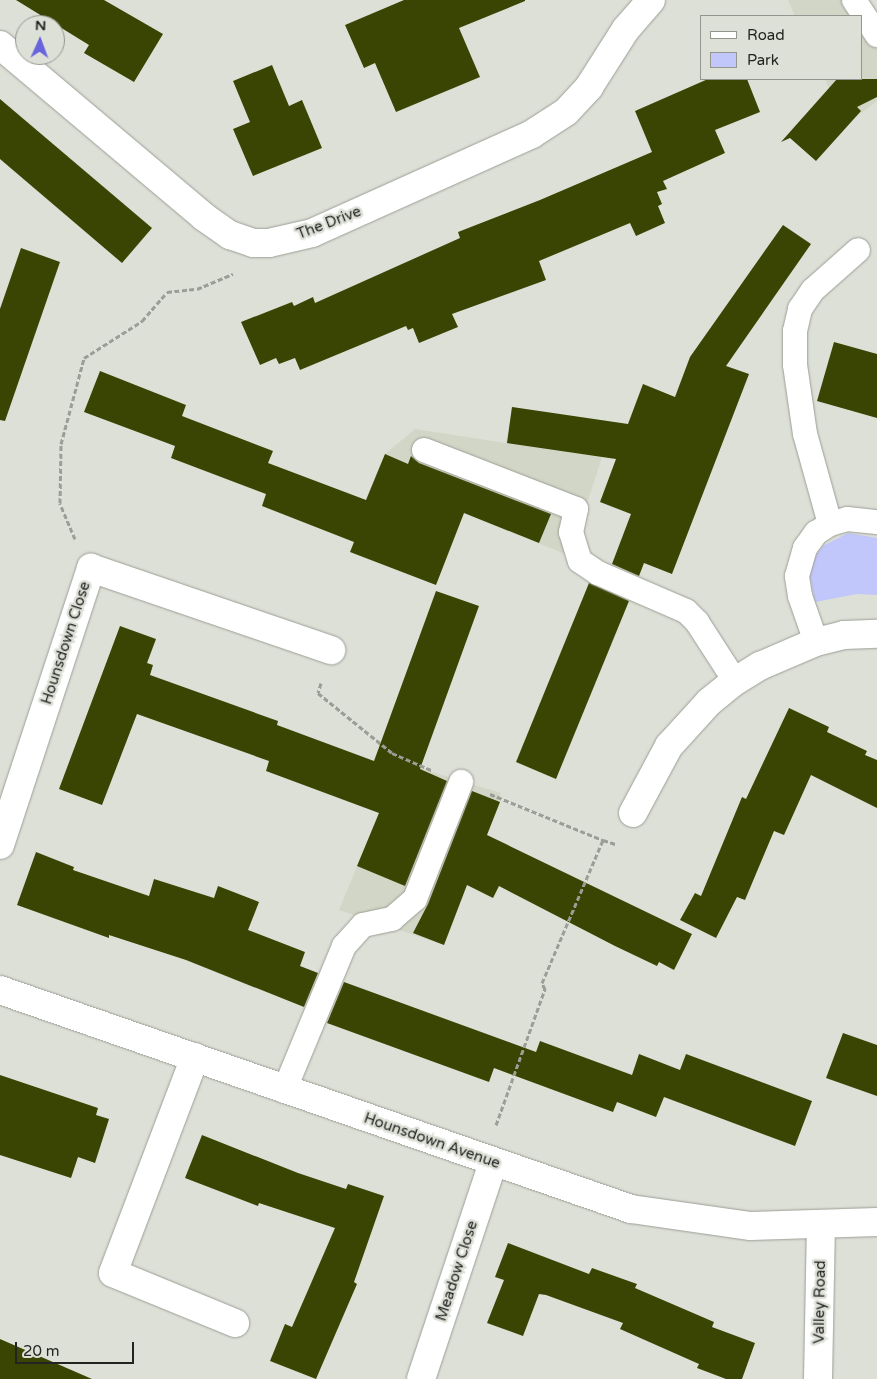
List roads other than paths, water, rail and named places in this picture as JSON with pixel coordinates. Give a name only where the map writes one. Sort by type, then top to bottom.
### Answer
[{"type":"street","name":"The Drive","points":[[0,45],[204,217],[230,235],[253,243],[270,243],[312,233],[532,134],[566,112],[590,87],[626,29],[651,0]]},
{"type":"street","name":"Hounsdown Close","points":[[0,845],[91,568],[332,650]]},
{"type":"street","points":[[633,813],[669,746],[709,702],[735,681],[760,666],[816,642],[844,635],[877,634]]},
{"type":"street","name":"Hounsdown Avenue","points":[[0,990],[284,1091],[631,1209],[751,1226],[821,1226],[877,1222]]},
{"type":"street","points":[[195,1058],[113,1273],[236,1323]]},
{"type":"street","name":"Meadow Close","points":[[421,1379],[489,1161]]},
{"type":"street","name":"Valley Road","points":[[818,1379],[821,1226]]},
{"type":"lane","points":[[854,0],[877,35]]},
{"type":"lane","points":[[830,524],[805,434],[795,365],[795,331],[800,309],[813,290],[858,250]]},
{"type":"lane","points":[[424,450],[576,509],[571,532],[580,561],[593,571],[686,611],[697,622],[735,681]]},
{"type":"lane","points":[[816,642],[800,596],[797,576],[805,548],[830,524],[847,519],[877,522]]},
{"type":"lane","points":[[284,1091],[344,946],[363,925],[392,919],[415,899],[461,782]]}]
